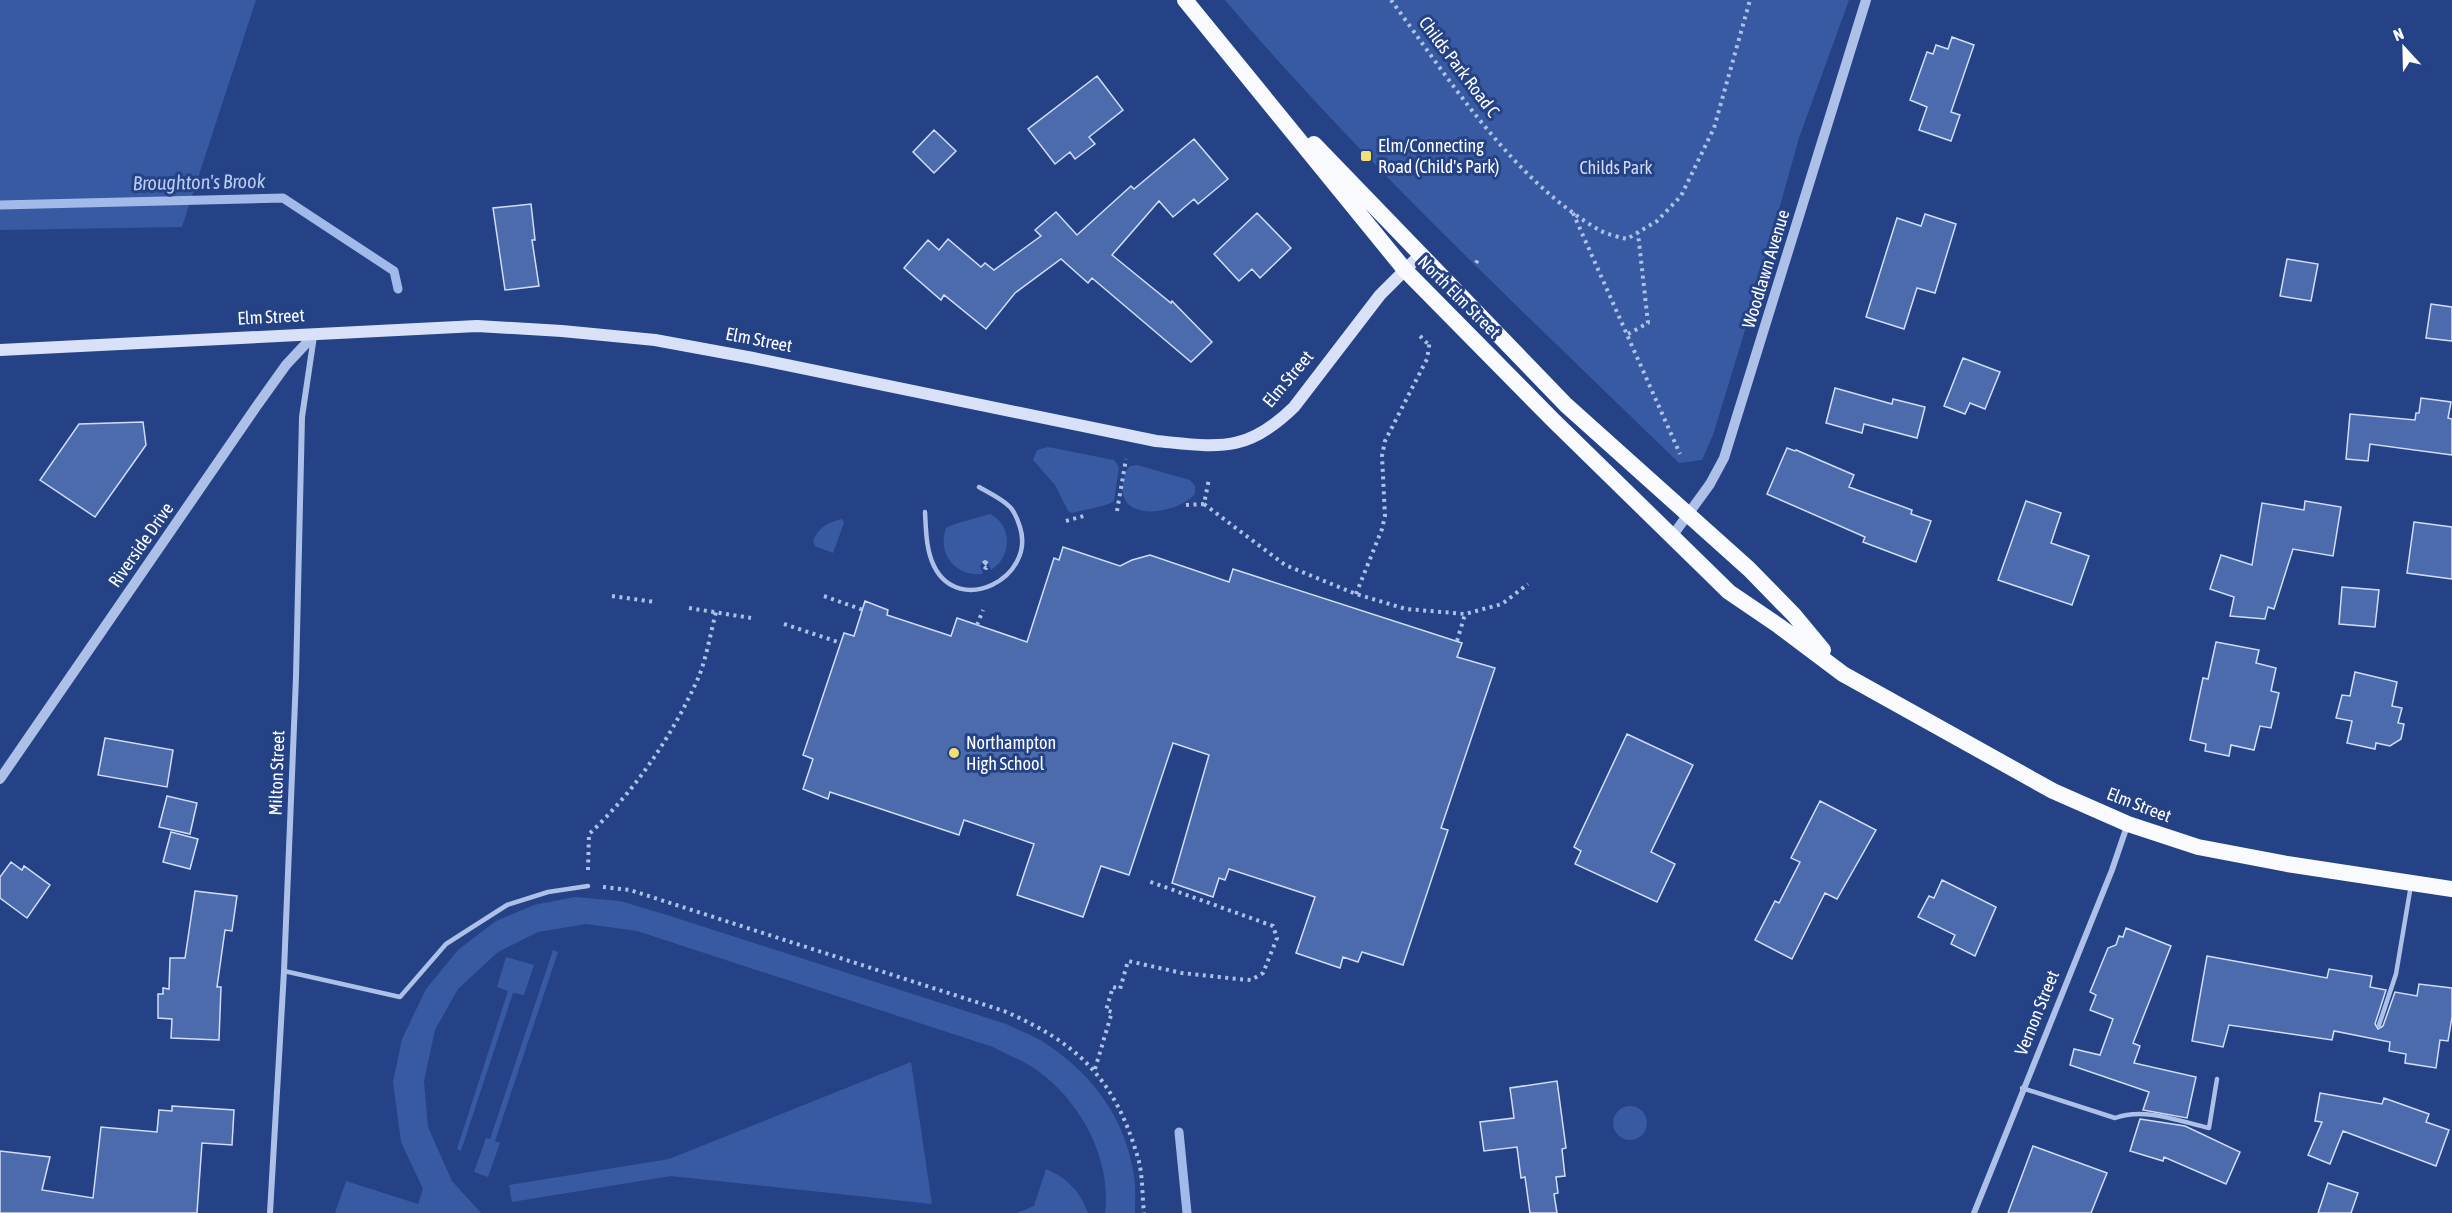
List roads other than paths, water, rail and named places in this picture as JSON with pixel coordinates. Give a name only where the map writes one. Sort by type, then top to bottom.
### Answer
[{"type":"highway","name":"North Elm Street","points":[[1185,0],[1405,270],[1553,420],[1673,535]]},
{"type":"highway","name":"North Elm Street","points":[[1238,66],[1566,405],[1689,515]]},
{"type":"highway","name":"Elm Street","points":[[1689,515],[1749,569],[1794,615],[1843,674]]},
{"type":"highway","name":"Elm Street","points":[[1673,535],[1729,592],[1843,674],[2053,791],[2128,824],[2199,847],[2287,864],[2452,889]]},
{"type":"main road","name":"Elm Street","points":[[0,351],[477,326],[562,331],[655,340],[1156,441],[1216,445],[1249,440],[1264,433],[1281,420],[1294,407],[1380,295],[1421,254]]},
{"type":"street","name":"Woodlawn Avenue","points":[[1673,535],[1710,484],[1724,458],[1866,0]]},
{"type":"street","name":"Riverside Drive","points":[[0,779],[256,406],[286,366],[314,335]]},
{"type":"street","name":"Milton Street","points":[[270,1213],[284,971],[296,677],[302,417],[314,335]]},
{"type":"street","name":"Vernon Street","points":[[1974,1213],[2022,1088],[2112,870],[2128,824]]},
{"type":"lane","points":[[925,512],[930,557],[942,579],[957,588],[966,590],[994,585],[1013,570],[1019,559],[1023,535],[1012,509],[979,488]]},
{"type":"lane","points":[[2379,1025],[2396,974],[2412,883]]},
{"type":"lane","points":[[284,971],[400,997],[446,944],[507,905],[548,892],[588,886]]},
{"type":"lane","points":[[2022,1088],[2115,1118],[2141,1113],[2209,1128],[2217,1079]]},
{"type":"waterway","name":"Broughton's Brook","points":[[0,205],[283,198],[394,271],[398,289]]},
{"type":"waterway","name":"Broughton's Brook","points":[[1179,1132],[1187,1213]]},
{"type":"place","name":"Elm/Connecting Road (Child's Park)","points":[[1366,156]]},
{"type":"place","name":"Northampton High School","points":[[954,753]]},
{"type":"park label","name":"Childs Park","points":[[1616,168]]}]
